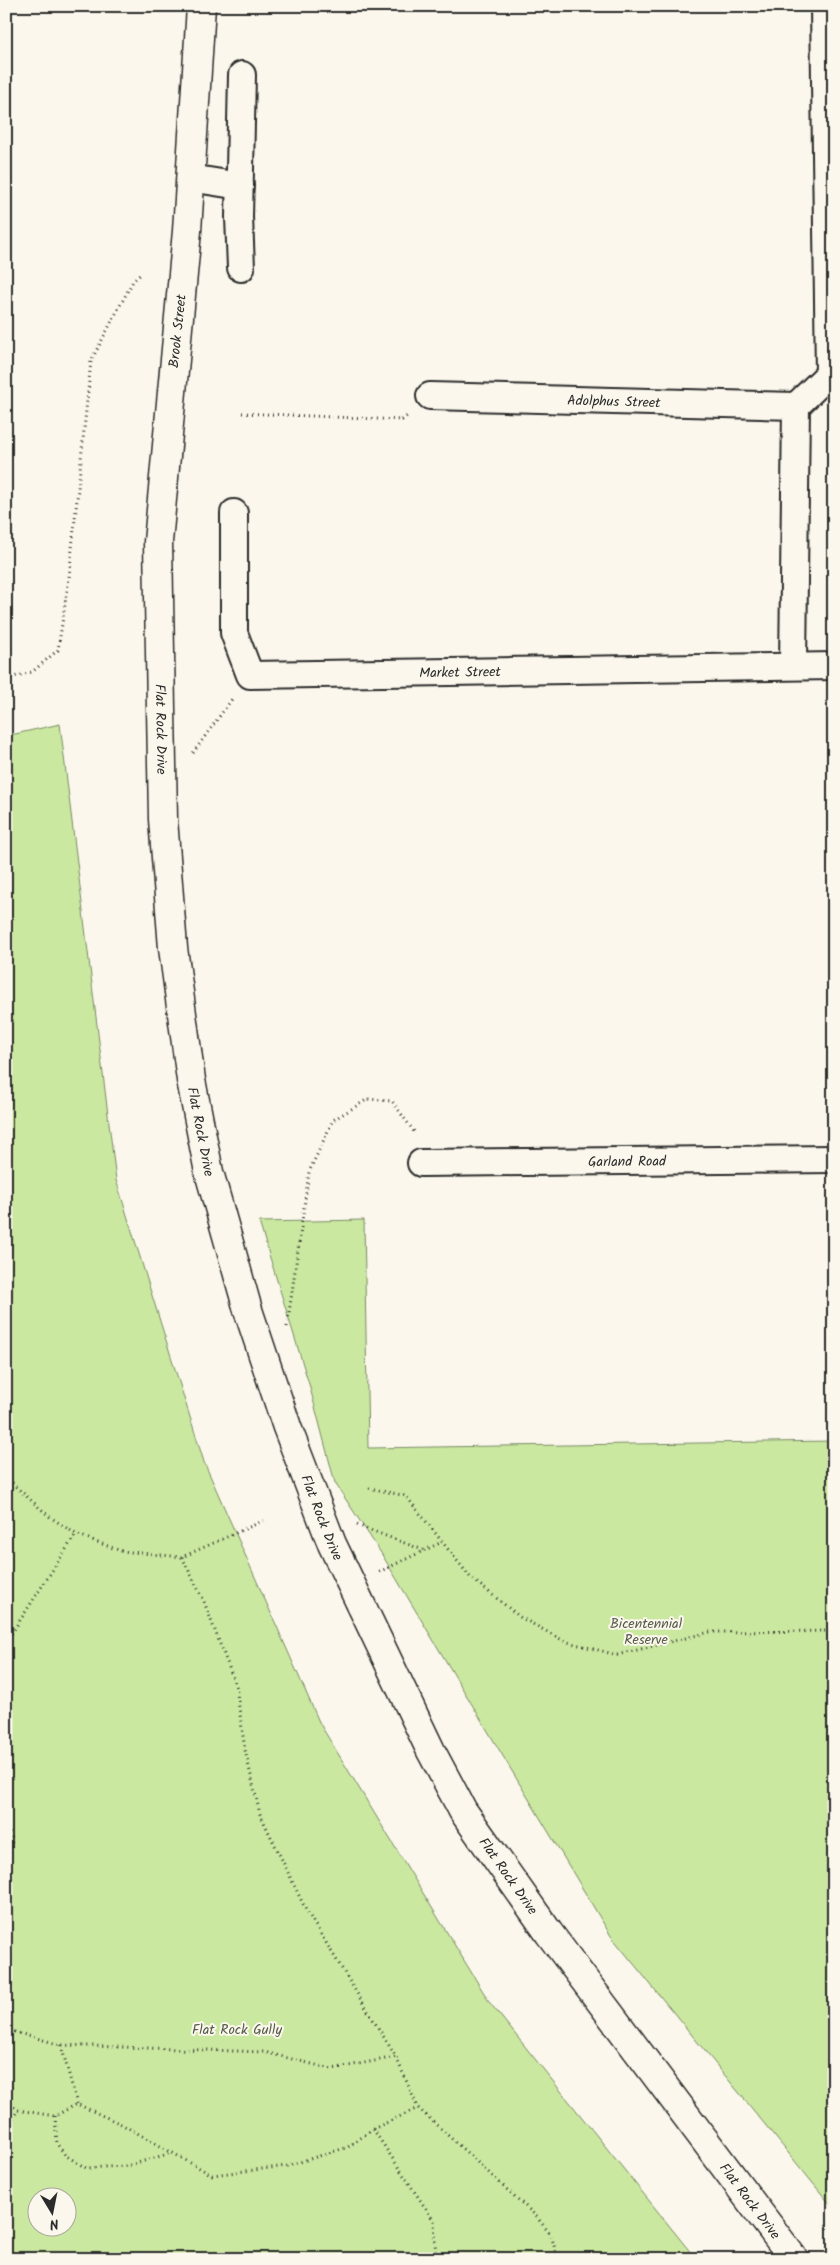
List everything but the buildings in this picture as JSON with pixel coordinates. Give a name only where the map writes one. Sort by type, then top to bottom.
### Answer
[{"type":"main road","name":"Brook Street","points":[[161,656],[158,542],[190,178],[202,6]]},
{"type":"main road","name":"Flat Rock Drive","points":[[161,656],[163,819],[173,948],[191,1080],[209,1172],[248,1310],[287,1427],[332,1544],[430,1751],[463,1811],[549,1934],[794,2259]]},
{"type":"street","points":[[793,666],[796,406],[829,374],[824,6]]},
{"type":"street","points":[[241,268],[242,75]]},
{"type":"street","points":[[190,178],[240,186]]},
{"type":"street","name":"Adolphus Street","points":[[430,396],[796,406]]},
{"type":"street","points":[[234,513],[234,634],[250,674]]},
{"type":"street","name":"Market Street","points":[[250,674],[834,666]]},
{"type":"street","name":"Garland Road","points":[[421,1163],[834,1159]]},
{"type":"path","points":[[6,679],[32,672],[58,650],[68,578],[91,361],[133,281],[142,273]]},
{"type":"path","points":[[242,414],[402,420],[430,396]]},
{"type":"path","points":[[191,755],[250,674]]},
{"type":"path","points":[[286,1331],[309,1172],[333,1120],[368,1099],[392,1101],[415,1131],[421,1163]]},
{"type":"path","points":[[6,1203],[8,1208],[6,1239]]},
{"type":"path","points":[[6,1475],[15,1486],[50,1517],[76,1534],[120,1552],[182,1557],[265,1520]]},
{"type":"path","points":[[369,1488],[406,1496],[470,1577],[520,1617],[564,1642],[617,1655],[710,1632],[834,1631]]},
{"type":"path","points":[[355,1524],[423,1550]]},
{"type":"path","points":[[6,1642],[76,1534]]},
{"type":"path","points":[[350,1583],[386,1570],[442,1542]]},
{"type":"path","points":[[182,1557],[202,1599],[236,1686],[244,1750],[260,1814],[306,1910],[396,2057],[418,2108],[536,2216],[551,2235],[556,2258],[562,2259]]},
{"type":"path","points":[[6,1823],[12,1839],[6,1887]]},
{"type":"path","points":[[6,2002],[7,2031],[60,2045],[264,2052],[332,2069],[396,2057]]},
{"type":"path","points":[[60,2045],[77,2104],[121,2124],[212,2176],[287,2166],[348,2147],[373,2129],[418,2108]]},
{"type":"path","points":[[6,2101],[18,2110],[55,2116],[77,2104]]},
{"type":"path","points":[[6,2123],[9,2124],[18,2110]]},
{"type":"path","points":[[55,2116],[57,2144],[65,2155],[86,2168],[127,2166],[172,2153]]},
{"type":"path","points":[[373,2129],[434,2221],[436,2259]]},
{"type":"green space","name":"Flat Rock Gully","points":[[60,724],[116,1180],[204,1462],[320,1724],[490,2003],[696,2259],[6,2259],[6,736]]},
{"type":"green space","name":"Bicentennial Reserve","points":[[364,1220],[368,1448],[834,1441],[834,2209],[611,1936],[381,1553],[335,1483],[309,1384],[259,1222]]}]
